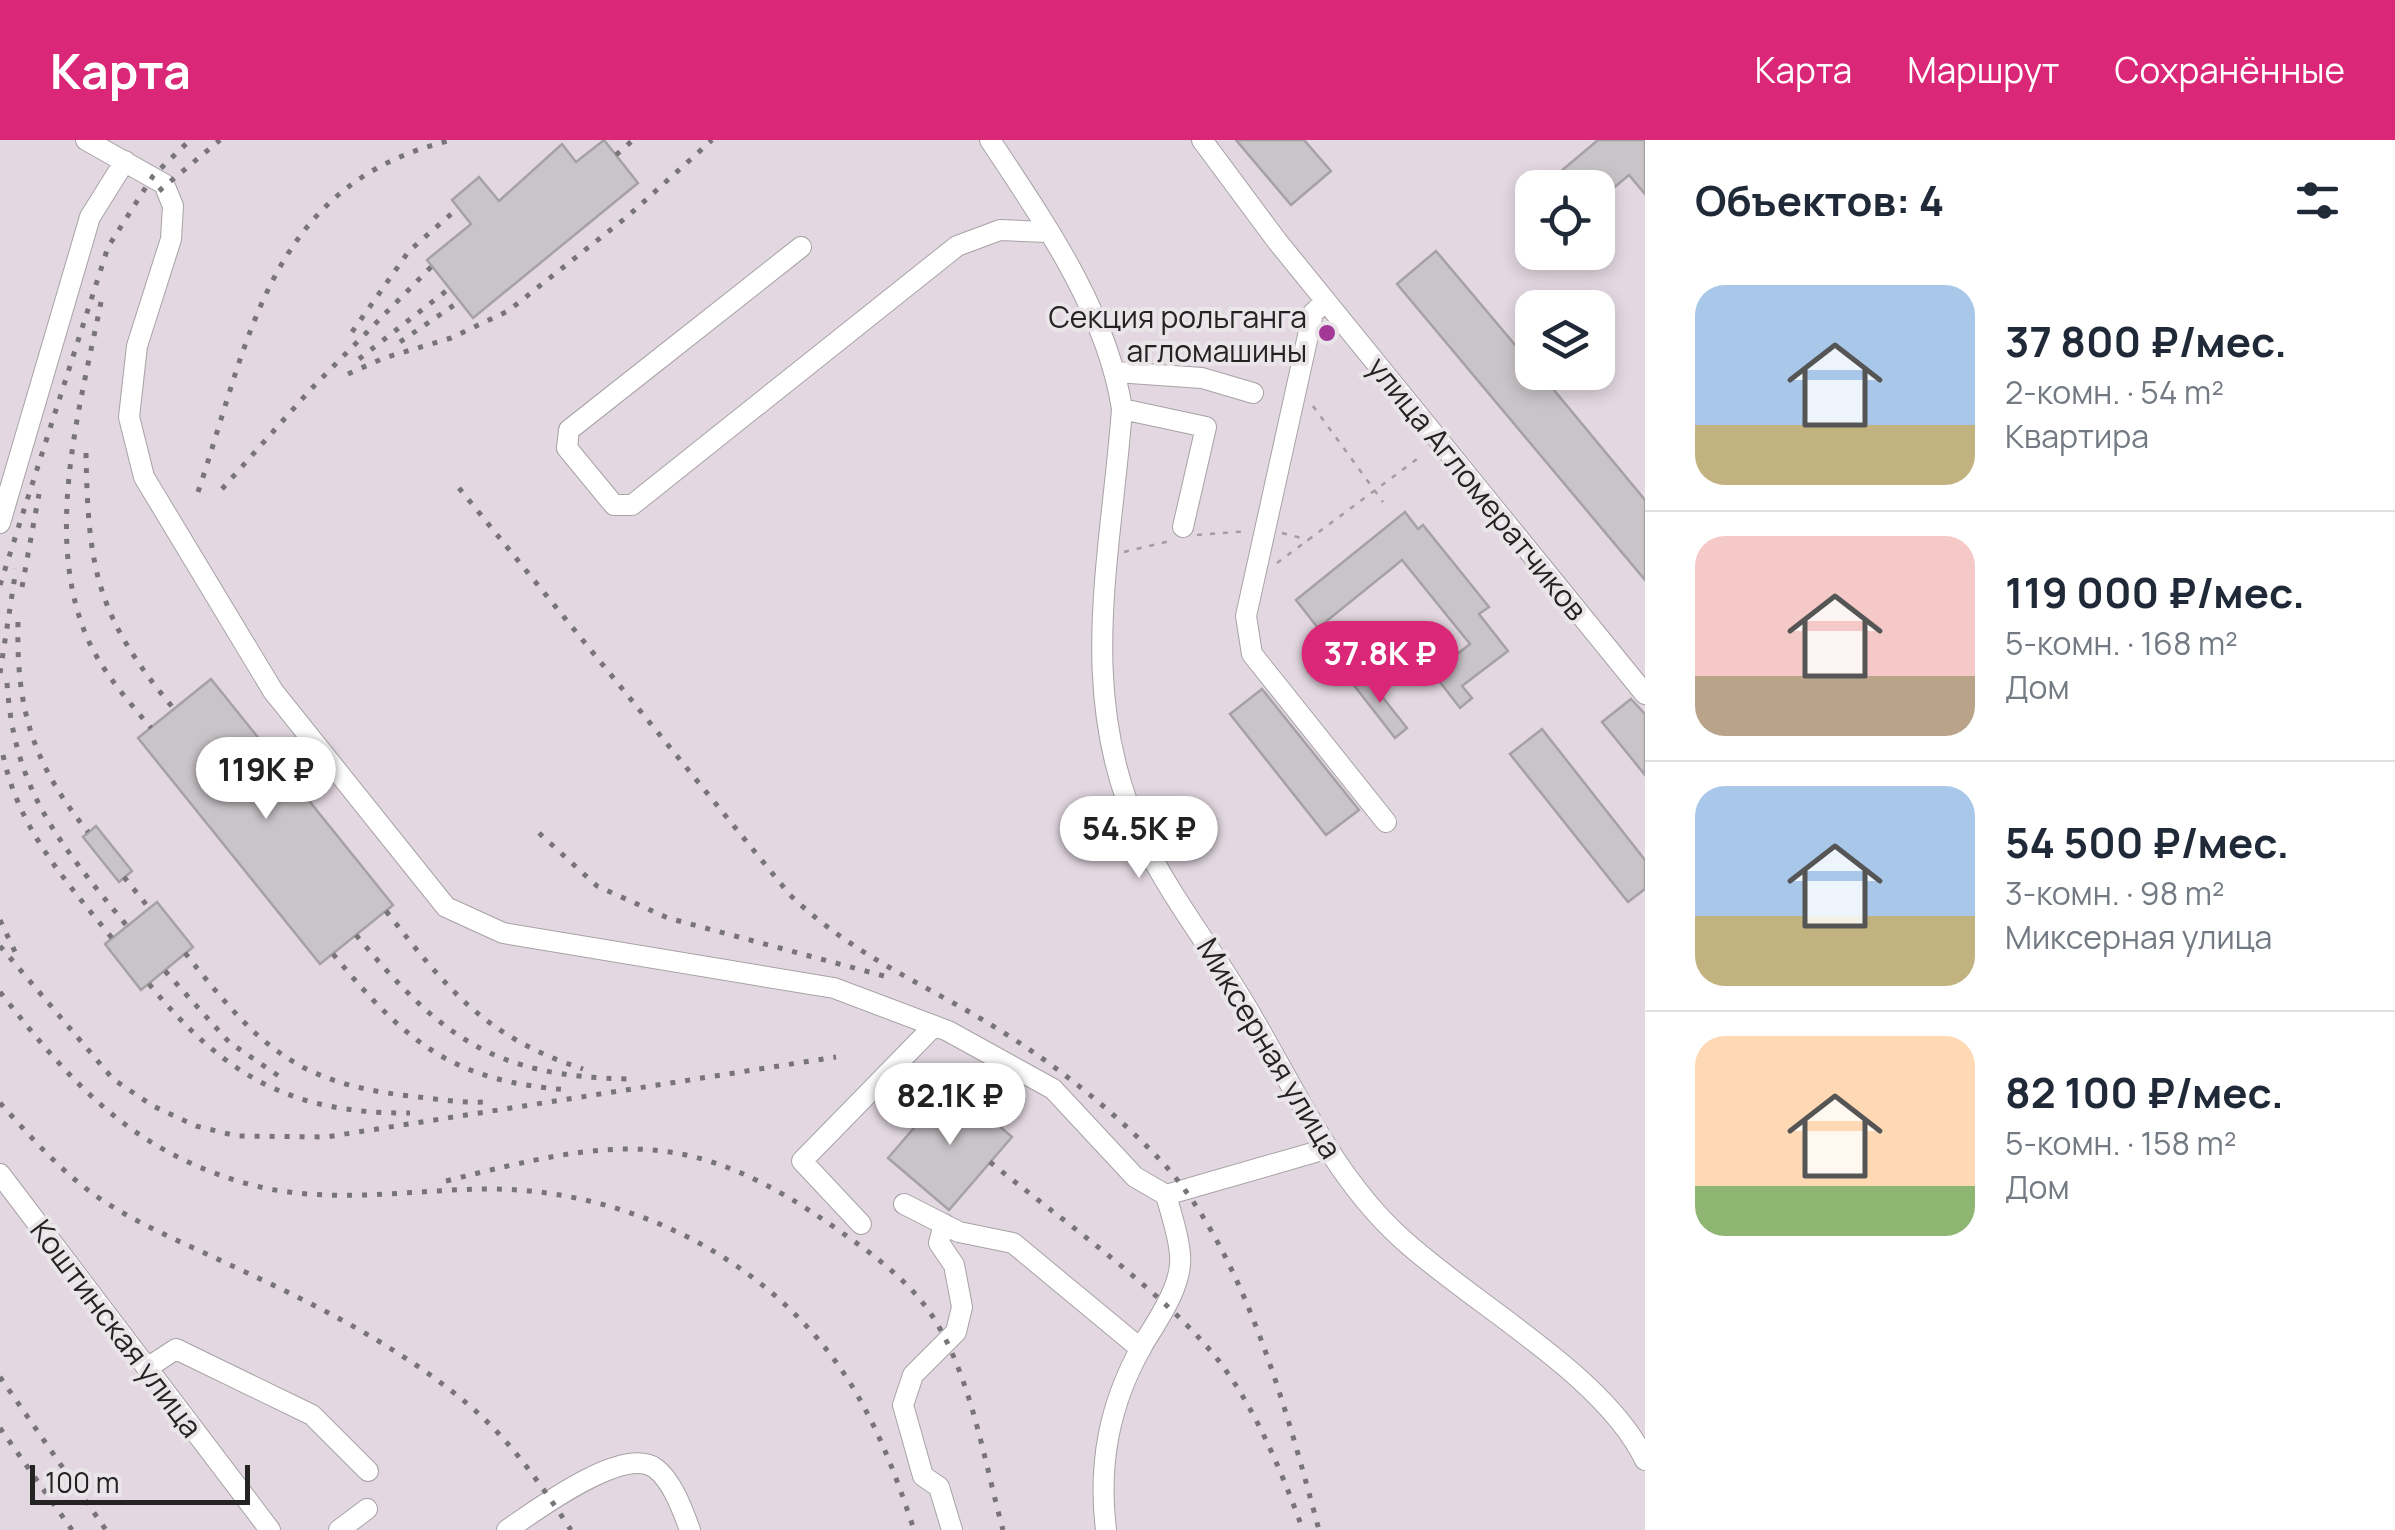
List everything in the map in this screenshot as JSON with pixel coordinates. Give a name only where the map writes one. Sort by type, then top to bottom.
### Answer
[{"type":"street","points":[[86,140],[164,184],[172,206],[171,239],[137,346],[128,417],[144,477],[273,691],[446,907],[503,933],[834,988],[934,1026],[1052,1089],[1136,1178],[1166,1195],[1326,1149]]},
{"type":"street","name":"Миксерная улица","points":[[990,140],[1098,322],[1116,372],[1122,409],[1099,651],[1122,786],[1144,841],[1233,982],[1326,1149],[1400,1238],[1568,1371],[1611,1411],[1645,1460]]},
{"type":"street","name":"улица Агломератчиков","points":[[1202,140],[1326,302],[1645,694]]},
{"type":"street","points":[[0,523],[90,217],[125,161]]},
{"type":"street","points":[[801,247],[569,430],[567,448],[614,505],[632,505],[957,246],[1000,230],[1047,232]]},
{"type":"street","points":[[1326,302],[1313,314],[1246,616],[1248,641],[1252,654],[1386,822]]},
{"type":"street","points":[[1116,372],[1202,378],[1253,392]]},
{"type":"street","points":[[1122,409],[1206,427],[1183,526]]},
{"type":"street","points":[[861,1224],[802,1161],[934,1026]]},
{"type":"street","name":"Коштинская улица","points":[[0,1174],[270,1530]]},
{"type":"street","points":[[1106,1530],[1100,1482],[1110,1418],[1141,1348],[1163,1313],[1181,1258],[1166,1195]]},
{"type":"street","points":[[904,1204],[959,1232],[1014,1242],[1141,1348]]},
{"type":"street","points":[[944,1224],[939,1243],[954,1264],[962,1306],[956,1332],[912,1375],[903,1405],[923,1476],[939,1487],[952,1530]]},
{"type":"street","points":[[147,1368],[176,1348],[312,1415],[368,1471]]},
{"type":"street","points":[[508,1530],[580,1482],[634,1462],[655,1468],[681,1506],[690,1530]]},
{"type":"street","points":[[339,1530],[367,1509]]},
{"type":"path","points":[[1294,402],[1313,406],[1383,502]]},
{"type":"path","points":[[1264,572],[1421,456]]},
{"type":"shaded area","points":[[0,140],[1645,140],[1645,1530],[0,1530]]},
{"type":"building","points":[[604,140],[638,183],[473,318],[427,260],[471,224],[452,200],[479,177],[499,201],[562,144],[576,162]]},
{"type":"building","points":[[1236,140],[1304,140],[1331,171],[1291,205]]},
{"type":"building","points":[[1598,140],[1645,140],[1645,194],[1629,175],[1615,187],[1615,170],[1562,170]]},
{"type":"building","points":[[1436,251],[1515,345],[1515,390],[1554,390],[1645,500],[1645,580],[1397,284]]},
{"type":"building","points":[[1405,512],[1418,529],[1423,525],[1489,607],[1479,614],[1508,651],[1462,686],[1472,698],[1460,708],[1433,673],[1470,644],[1402,560],[1318,628],[1296,600]]},
{"type":"building","points":[[1365,675],[1407,728],[1395,738],[1353,684]]},
{"type":"building","points":[[211,679],[393,905],[320,964],[138,738]]},
{"type":"building","points":[[1262,689],[1359,810],[1326,835],[1230,714]]},
{"type":"building","points":[[1631,699],[1645,714],[1645,775],[1602,722]]},
{"type":"building","points":[[1542,729],[1645,860],[1645,889],[1628,902],[1510,754]]},
{"type":"building","points":[[96,826],[132,871],[119,882],[83,837]]},
{"type":"building","points":[[157,902],[193,947],[141,990],[105,944]]},
{"type":"building","points":[[951,1085],[1012,1137],[949,1210],[888,1158]]},
{"type":"railway","points":[[0,585],[108,247],[153,176],[190,140]]},
{"type":"railway","points":[[159,191],[220,140]]},
{"type":"railway","points":[[198,492],[253,324],[276,274],[305,230],[342,191],[391,161],[452,140]]},
{"type":"railway","points":[[616,155],[633,140]]},
{"type":"railway","points":[[348,374],[384,358],[451,338],[508,311],[628,216],[712,140]]},
{"type":"railway","points":[[352,332],[409,251],[458,208]]},
{"type":"railway","points":[[222,489],[311,389],[432,266]]},
{"type":"railway","points":[[359,359],[450,288]]},
{"type":"railway","points":[[400,342],[460,301]]},
{"type":"railway","points":[[101,302],[69,476],[69,565],[77,608],[92,648],[151,728]]},
{"type":"railway","points":[[86,453],[90,529],[102,590],[128,647],[174,709]]},
{"type":"railway","points":[[459,488],[790,895],[870,956],[983,1020],[1052,1065],[1110,1112],[1163,1163],[1218,1242],[1240,1288],[1278,1387],[1319,1530]]},
{"type":"railway","points":[[22,587],[39,494]]},
{"type":"railway","points":[[0,673],[16,569]]},
{"type":"railway","points":[[18,622],[20,682],[32,734],[54,783],[88,832]]},
{"type":"railway","points":[[7,683],[19,756],[45,815],[81,869],[127,926]]},
{"type":"railway","points":[[3,755],[10,782],[32,831],[112,938]]},
{"type":"railway","points":[[539,833],[597,886],[668,918],[884,976]]},
{"type":"railway","points":[[124,877],[149,908]]},
{"type":"railway","points":[[386,911],[429,965],[471,1008],[520,1042],[583,1069]]},
{"type":"railway","points":[[0,920],[17,956]]},
{"type":"railway","points":[[356,935],[415,1000],[473,1044],[541,1070],[630,1079]]},
{"type":"railway","points":[[0,946],[113,1079],[153,1106],[196,1126],[237,1136],[326,1137],[836,1057]]},
{"type":"railway","points":[[185,953],[256,1034],[306,1069],[369,1090],[487,1102]]},
{"type":"railway","points":[[333,954],[384,1011],[434,1052],[493,1078],[570,1090]]},
{"type":"railway","points":[[165,971],[229,1042],[286,1081]]},
{"type":"railway","points":[[149,984],[205,1043],[263,1083],[294,1097],[329,1106],[410,1113]]},
{"type":"railway","points":[[0,992],[76,1082],[103,1107],[164,1150],[238,1181],[268,1189],[328,1195],[479,1189],[534,1191],[589,1201],[643,1217],[694,1240],[741,1269],[785,1304],[823,1345],[873,1424],[914,1530]]},
{"type":"railway","points":[[0,1103],[59,1165],[114,1208],[323,1310],[442,1384],[512,1449],[571,1530]]},
{"type":"railway","points":[[446,1181],[559,1156],[651,1150],[695,1157],[740,1172],[788,1197],[882,1263],[930,1312],[961,1375],[1003,1530]]},
{"type":"railway","points":[[990,1162],[1144,1285],[1200,1339],[1235,1384],[1258,1424],[1303,1530]]},
{"type":"railway","points":[[0,1377],[106,1530]]},
{"type":"railway","points":[[0,1428],[72,1530]]},
{"type":"place","name":"Секция рольганга агломашины","points":[[1327,333]]}]
